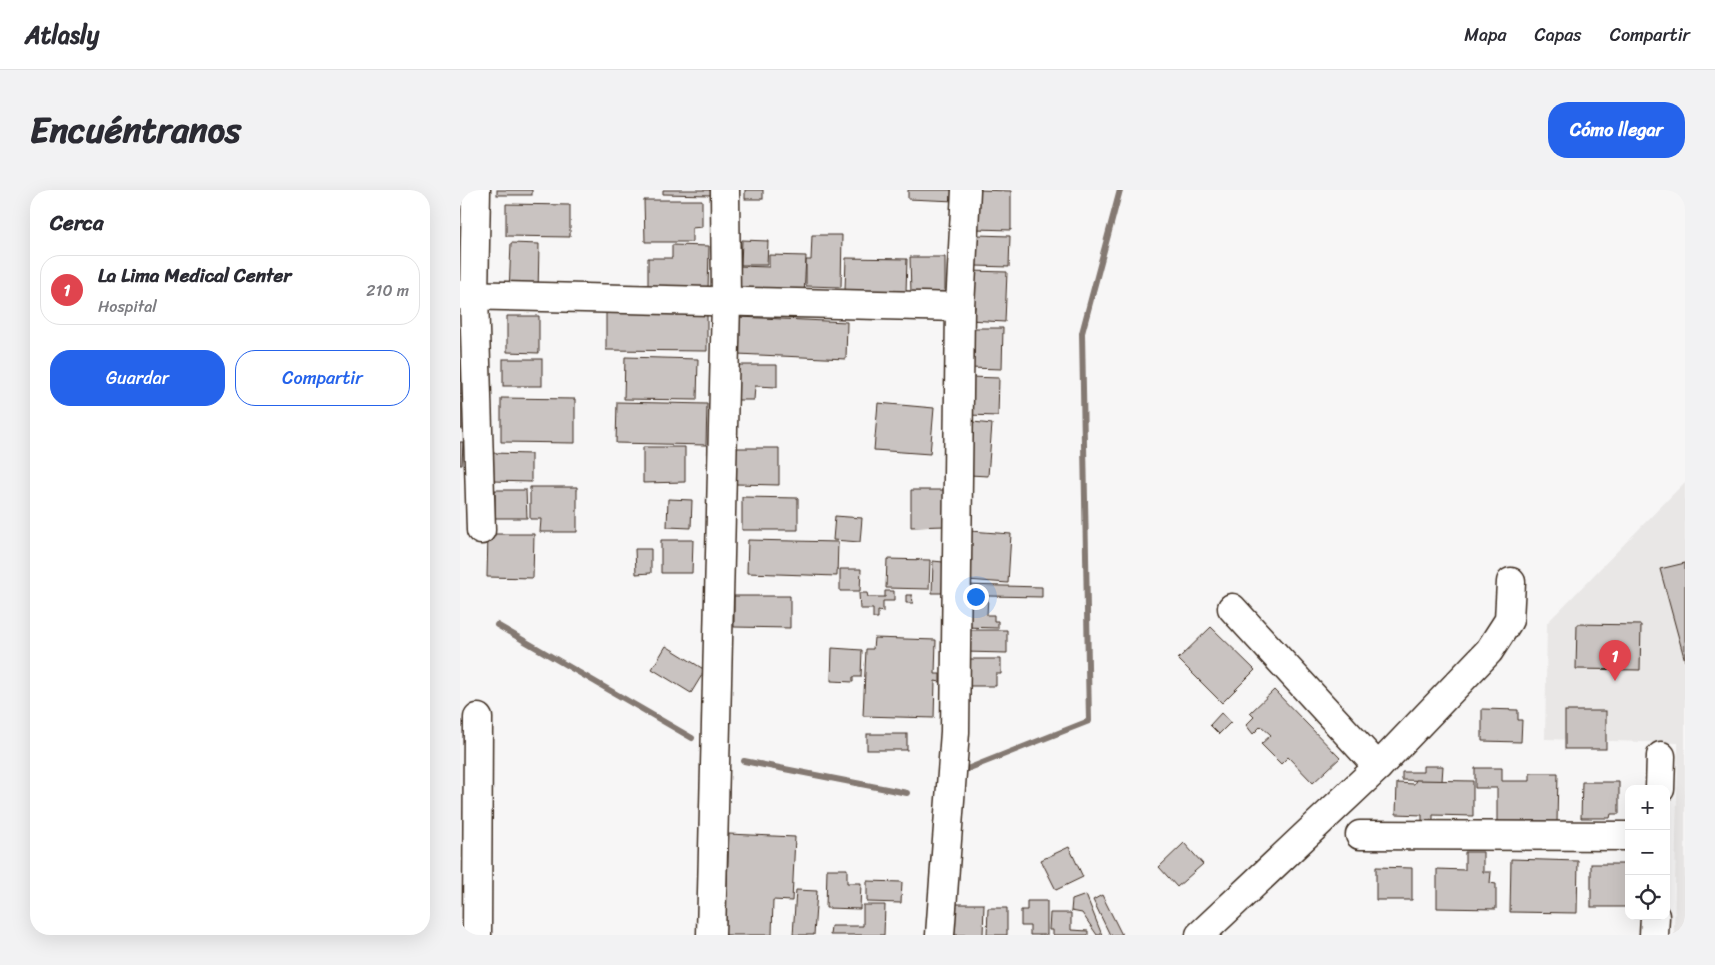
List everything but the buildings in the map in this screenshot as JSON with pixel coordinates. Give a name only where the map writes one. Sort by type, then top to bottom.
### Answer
[{"type":"street","points":[[476,190],[467,296],[481,530]]},
{"type":"street","points":[[712,935],[726,302],[726,190]]},
{"type":"street","points":[[940,935],[955,732],[960,307],[966,190]]},
{"type":"street","points":[[467,296],[960,307]]},
{"type":"street","points":[[1200,935],[1378,767],[1489,651],[1509,620],[1511,582]]},
{"type":"street","points":[[1232,608],[1378,767]]},
{"type":"street","points":[[477,935],[478,718]]},
{"type":"street","points":[[1660,785],[1661,756]]},
{"type":"street","points":[[1360,835],[1625,836]]},
{"type":"street","points":[[1654,935],[1655,920]]},
{"type":"shaded area","points":[[1685,482],[1685,935],[1674,935],[1678,743],[1545,739],[1547,623]]},
{"type":"waterway","points":[[962,771],[1089,721],[1082,333],[1120,190]]},
{"type":"waterway","points":[[497,625],[692,738]]},
{"type":"waterway","points":[[744,761],[907,793]]},
{"type":"place","name":"La Lima Medical Center","points":[[1615,681]]}]
